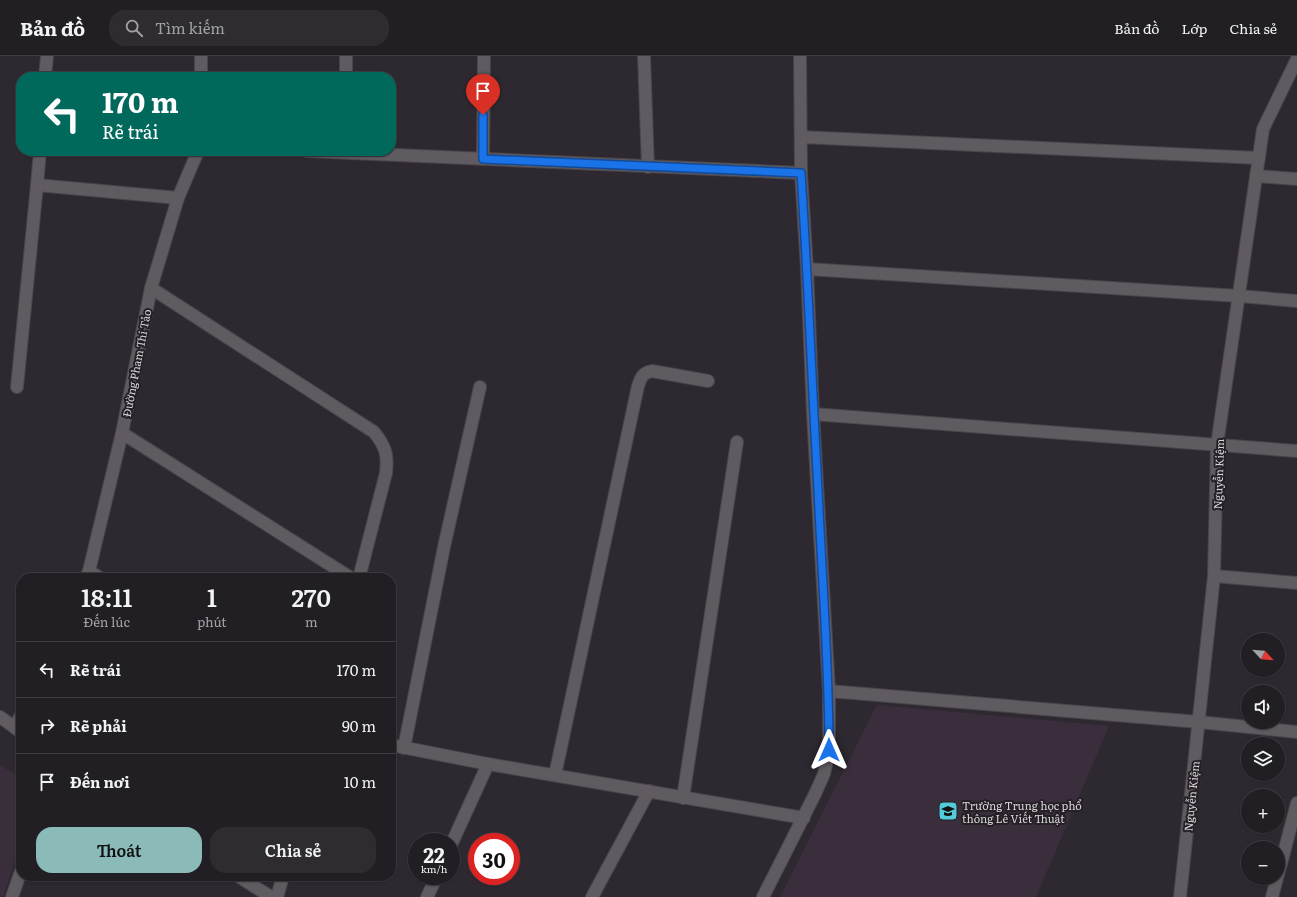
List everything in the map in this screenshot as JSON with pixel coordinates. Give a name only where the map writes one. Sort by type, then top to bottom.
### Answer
[{"type":"street","points":[[45,72],[47,56]]},
{"type":"street","points":[[201,56],[201,72]]},
{"type":"street","points":[[346,56],[346,72]]},
{"type":"street","points":[[483,159],[484,56]]},
{"type":"street","points":[[644,56],[648,167]]},
{"type":"street","points":[[763,897],[804,818],[824,774],[829,750],[829,691],[801,173],[800,56]]},
{"type":"street","name":"Nguyễn Kiệm","points":[[1180,897],[1214,576],[1218,445],[1263,129],[1297,60]]},
{"type":"street","points":[[801,137],[1259,158]]},
{"type":"street","points":[[396,155],[801,173]]},
{"type":"street","points":[[17,387],[40,156]]},
{"type":"street","name":"Đường Pham Thi Tảo","points":[[88,573],[122,433],[151,288],[178,198],[196,156]]},
{"type":"street","points":[[1256,176],[1297,179]]},
{"type":"street","points":[[37,185],[178,198]]},
{"type":"street","points":[[807,269],[1239,296],[1297,301]]},
{"type":"street","points":[[151,288],[374,432],[385,450],[387,460],[386,473],[360,573]]},
{"type":"street","points":[[555,775],[641,378],[645,373],[652,371],[708,381]]},
{"type":"street","points":[[404,748],[444,547],[480,387]]},
{"type":"street","points":[[813,414],[1297,452]]},
{"type":"street","points":[[122,433],[343,573]]},
{"type":"street","points":[[683,798],[737,442]]},
{"type":"street","points":[[1214,576],[1297,584]]},
{"type":"street","points":[[829,691],[1199,722],[1297,732]]},
{"type":"street","points":[[0,717],[16,729]]},
{"type":"street","points":[[396,747],[804,818]]},
{"type":"street","points":[[456,833],[488,764]]},
{"type":"street","points":[[592,897],[649,791]]},
{"type":"street","points":[[1285,848],[1297,803]]},
{"type":"street","points":[[12,897],[18,881]]},
{"type":"street","points":[[246,881],[271,897]]},
{"type":"street","points":[[277,897],[282,881]]},
{"type":"street","points":[[427,897],[433,885]]},
{"type":"street","points":[[1272,897],[1275,885]]},
{"type":"shaded area","name":"Trường Trung học phổ thông Lê Viết Thuật","points":[[877,705],[1109,726],[1036,897],[780,897]]},
{"type":"shaded area","points":[[0,765],[16,775],[16,858],[3,897],[0,897]]},
{"type":"place","name":"Trường Trung học phổ thông Lê Viết Thuật","points":[[948,811]]},
{"type":"route","points":[[483,115],[483,159],[801,173],[829,691],[829,750]]}]
